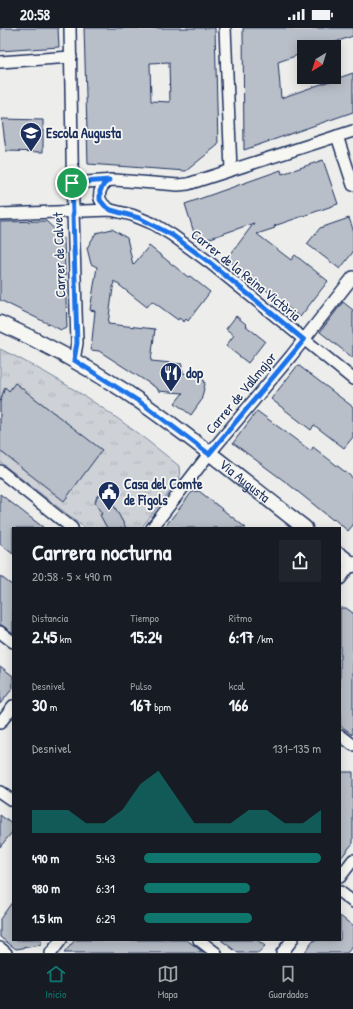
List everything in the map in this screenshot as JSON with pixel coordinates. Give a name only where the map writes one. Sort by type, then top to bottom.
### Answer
[{"type":"main road","name":"Via Augusta","points":[[0,323],[27,335],[74,360],[143,404],[304,527]]},
{"type":"main road","points":[[341,556],[353,564]]},
{"type":"street","name":"Carrer de Calvet","points":[[70,28],[72,183],[77,343],[74,360]]},
{"type":"street","points":[[227,29],[231,170]]},
{"type":"street","points":[[0,62],[71,56]]},
{"type":"street","points":[[72,183],[109,180],[178,185],[192,183],[353,131]]},
{"type":"street","points":[[337,136],[353,185]]},
{"type":"street","points":[[109,180],[101,187],[99,196],[102,203],[111,210]]},
{"type":"street","name":"Carrer de la Reina Victòria","points":[[0,214],[111,210],[139,218],[172,235],[209,262],[353,379]]},
{"type":"street","name":"Carrer de Vallmajor","points":[[153,527],[209,454],[304,340],[353,276]]},
{"type":"street","points":[[0,471],[71,527]]},
{"type":"street","points":[[341,578],[353,564]]},
{"type":"street","points":[[0,632],[12,641]]},
{"type":"street","points":[[0,723],[12,707]]},
{"type":"street","points":[[341,736],[353,745]]},
{"type":"street","points":[[0,792],[12,800]]},
{"type":"street","points":[[341,876],[353,860]]},
{"type":"street","points":[[341,893],[353,902]]},
{"type":"street","points":[[51,953],[60,941]]},
{"type":"street","points":[[200,941],[216,953]]},
{"type":"street","points":[[282,953],[291,941]]},
{"type":"street","points":[[0,948],[6,953]]},
{"type":"green space","points":[[0,349],[25,361],[71,388],[136,432],[179,466],[180,479],[142,527],[84,527],[0,462]]},
{"type":"building","points":[[0,28],[58,28],[59,47],[0,51]]},
{"type":"building","points":[[84,28],[215,28],[218,145],[186,171],[88,164]],"holes":[[[169,62],[170,102],[151,101],[150,63]]]},
{"type":"building","points":[[243,28],[353,28],[353,36],[341,40],[297,40],[297,55],[278,62],[281,98],[321,84],[341,84],[341,77],[353,73],[353,112],[244,150]]},
{"type":"building","points":[[2,119],[43,120],[43,152],[6,151]]},
{"type":"building","points":[[323,160],[338,204],[274,226],[275,228],[257,234],[291,260],[295,255],[328,281],[300,317],[227,259],[254,223],[202,241],[201,237],[196,239],[185,204],[281,170],[282,174]]},
{"type":"building","points":[[349,218],[353,229],[353,252],[340,269],[307,244],[320,228]]},
{"type":"building","points":[[46,221],[64,238],[67,328],[61,330],[0,300],[0,222]]},
{"type":"building","points":[[112,229],[127,238],[133,265],[149,246],[188,277],[190,276],[210,292],[188,321],[186,319],[184,322],[179,318],[178,320],[152,301],[147,307],[114,281],[108,324],[155,329],[151,361],[182,364],[181,370],[183,370],[183,373],[201,377],[204,380],[205,384],[201,401],[191,415],[175,403],[183,393],[158,391],[158,389],[99,351],[91,350],[95,311],[90,310],[97,267],[91,264],[87,248],[96,233]]},
{"type":"building","points":[[343,302],[353,310],[353,358],[320,332]]},
{"type":"building","points":[[236,316],[265,341],[248,363],[226,346],[234,335],[226,329]]},
{"type":"building","points":[[298,365],[353,407],[353,437],[344,448],[314,425],[311,430],[271,399]]},
{"type":"building","points":[[15,383],[102,450],[64,501],[0,451],[0,402],[5,387],[9,391]]},
{"type":"building","points":[[257,411],[311,451],[313,447],[353,478],[353,525],[348,531],[233,443]]},
{"type":"building","points":[[199,491],[245,527],[165,527],[192,492]]},
{"type":"building","points":[[0,494],[43,527],[12,527],[12,553],[0,544]]},
{"type":"building","name":"Casa del Comte de Fígols","points":[[101,494],[108,496],[125,527],[106,527],[100,515],[102,514],[95,503],[97,496]]},
{"type":"building","points":[[0,576],[12,585],[12,632],[0,624]]},
{"type":"building","points":[[341,608],[346,608],[353,613],[353,735],[341,726]]},
{"type":"building","points":[[0,666],[12,675],[12,689],[0,704]]},
{"type":"building","points":[[341,772],[353,772],[353,843],[341,858]]},
{"type":"building","points":[[0,815],[12,824],[12,832],[0,847]]},
{"type":"building","points":[[12,902],[12,941],[41,941],[41,945],[16,949],[0,937],[0,919]]},
{"type":"building","points":[[341,917],[353,926],[353,946],[347,953],[304,953],[313,941],[341,941]]},
{"type":"building","points":[[74,941],[188,941],[204,953],[64,953]]},
{"type":"building","points":[[222,941],[258,941],[265,946],[259,953],[238,953]]},
{"type":"place","name":"Escola Augusta","points":[[31,152]]},
{"type":"place","name":"dop","points":[[171,392]]},
{"type":"place","name":"Casa del Comte de Fígols","points":[[109,512]]},
{"type":"route","points":[[109,180],[101,187],[99,196],[100,200],[105,206],[111,210],[125,213],[154,224],[172,235],[209,262],[304,340],[209,454],[123,390],[74,360],[77,343],[72,183],[109,180]]}]
